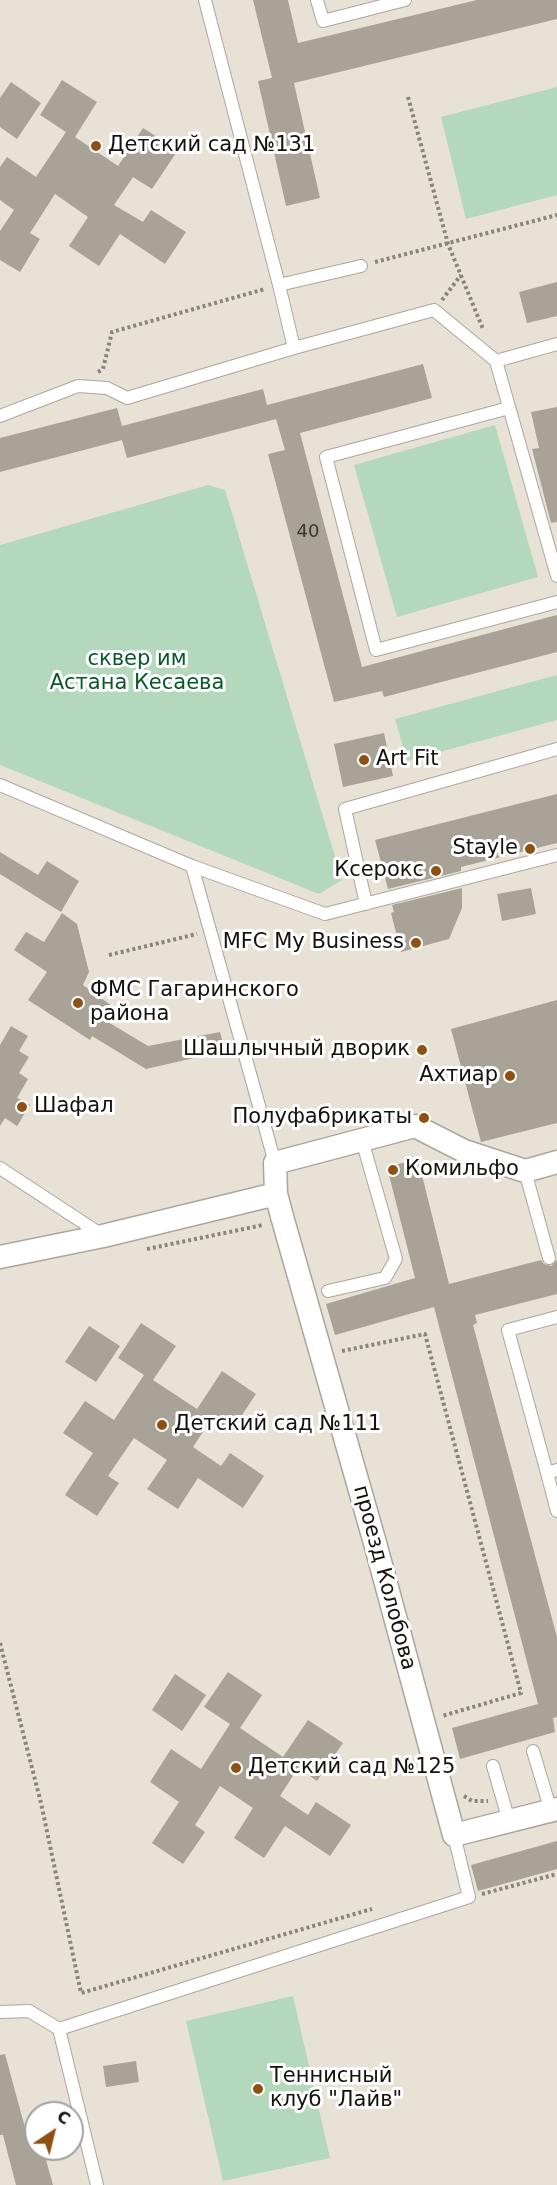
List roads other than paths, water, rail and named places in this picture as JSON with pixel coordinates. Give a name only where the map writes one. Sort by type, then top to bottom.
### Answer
[{"type":"street","points":[[275,1163],[415,1126],[464,1151],[525,1171],[557,1162]]},
{"type":"street","name":"проезд Колобова","points":[[275,1163],[276,1194],[283,1221],[375,1543],[454,1834]]},
{"type":"street","points":[[0,1257],[103,1236],[276,1194]]},
{"type":"street","points":[[454,1834],[554,1810]]},
{"type":"lane","points":[[204,0],[294,348]]},
{"type":"lane","points":[[317,0],[323,21],[405,0]]},
{"type":"lane","points":[[279,285],[361,266]]},
{"type":"lane","points":[[0,416],[78,386],[107,387],[127,398],[294,348],[434,310],[496,362],[557,576]]},
{"type":"lane","points":[[496,362],[557,344]]},
{"type":"lane","points":[[509,408],[326,458],[376,650],[557,602]]},
{"type":"lane","points":[[366,904],[345,809],[557,749]]},
{"type":"lane","points":[[0,785],[192,866],[325,914],[557,855]]},
{"type":"lane","points":[[192,866],[275,1163]]},
{"type":"lane","points":[[328,1291],[385,1278],[396,1259],[362,1140]]},
{"type":"lane","points":[[0,1168],[103,1236]]},
{"type":"lane","points":[[525,1171],[549,1258]]},
{"type":"lane","points":[[557,1317],[508,1330],[552,1471],[557,1511]]},
{"type":"lane","points":[[534,1751],[554,1810]]},
{"type":"lane","points":[[493,1766],[509,1821]]},
{"type":"lane","points":[[58,2029],[469,1897],[454,1834]]},
{"type":"lane","points":[[0,2012],[29,2011],[58,2029],[97,2185]]},
{"type":"place","name":"Детский сад №131","points":[[96,146]]},
{"type":"place","name":"Art Fit","points":[[364,760]]},
{"type":"place","name":"Stayle","points":[[530,849]]},
{"type":"place","name":"Ксерокс","points":[[436,871]]},
{"type":"place","name":"MFC My Business","points":[[416,943]]},
{"type":"place","name":"ФМС Гагаринского района","points":[[78,1003]]},
{"type":"place","name":"Шашлычный дворик","points":[[422,1050]]},
{"type":"place","name":"Ахтиар","points":[[510,1076]]},
{"type":"place","name":"Шафал","points":[[22,1107]]},
{"type":"place","name":"Полуфабрикаты","points":[[424,1118]]},
{"type":"place","name":"Комильфо","points":[[393,1170]]},
{"type":"place","name":"Детский сад №111","points":[[162,1425]]},
{"type":"place","name":"Детский сад №125","points":[[236,1768]]},
{"type":"place","name":"Теннисный клуб \"Лайв\"","points":[[258,2089]]},
{"type":"park label","name":"сквер им Астана Кесаева","points":[[137,672]]}]
